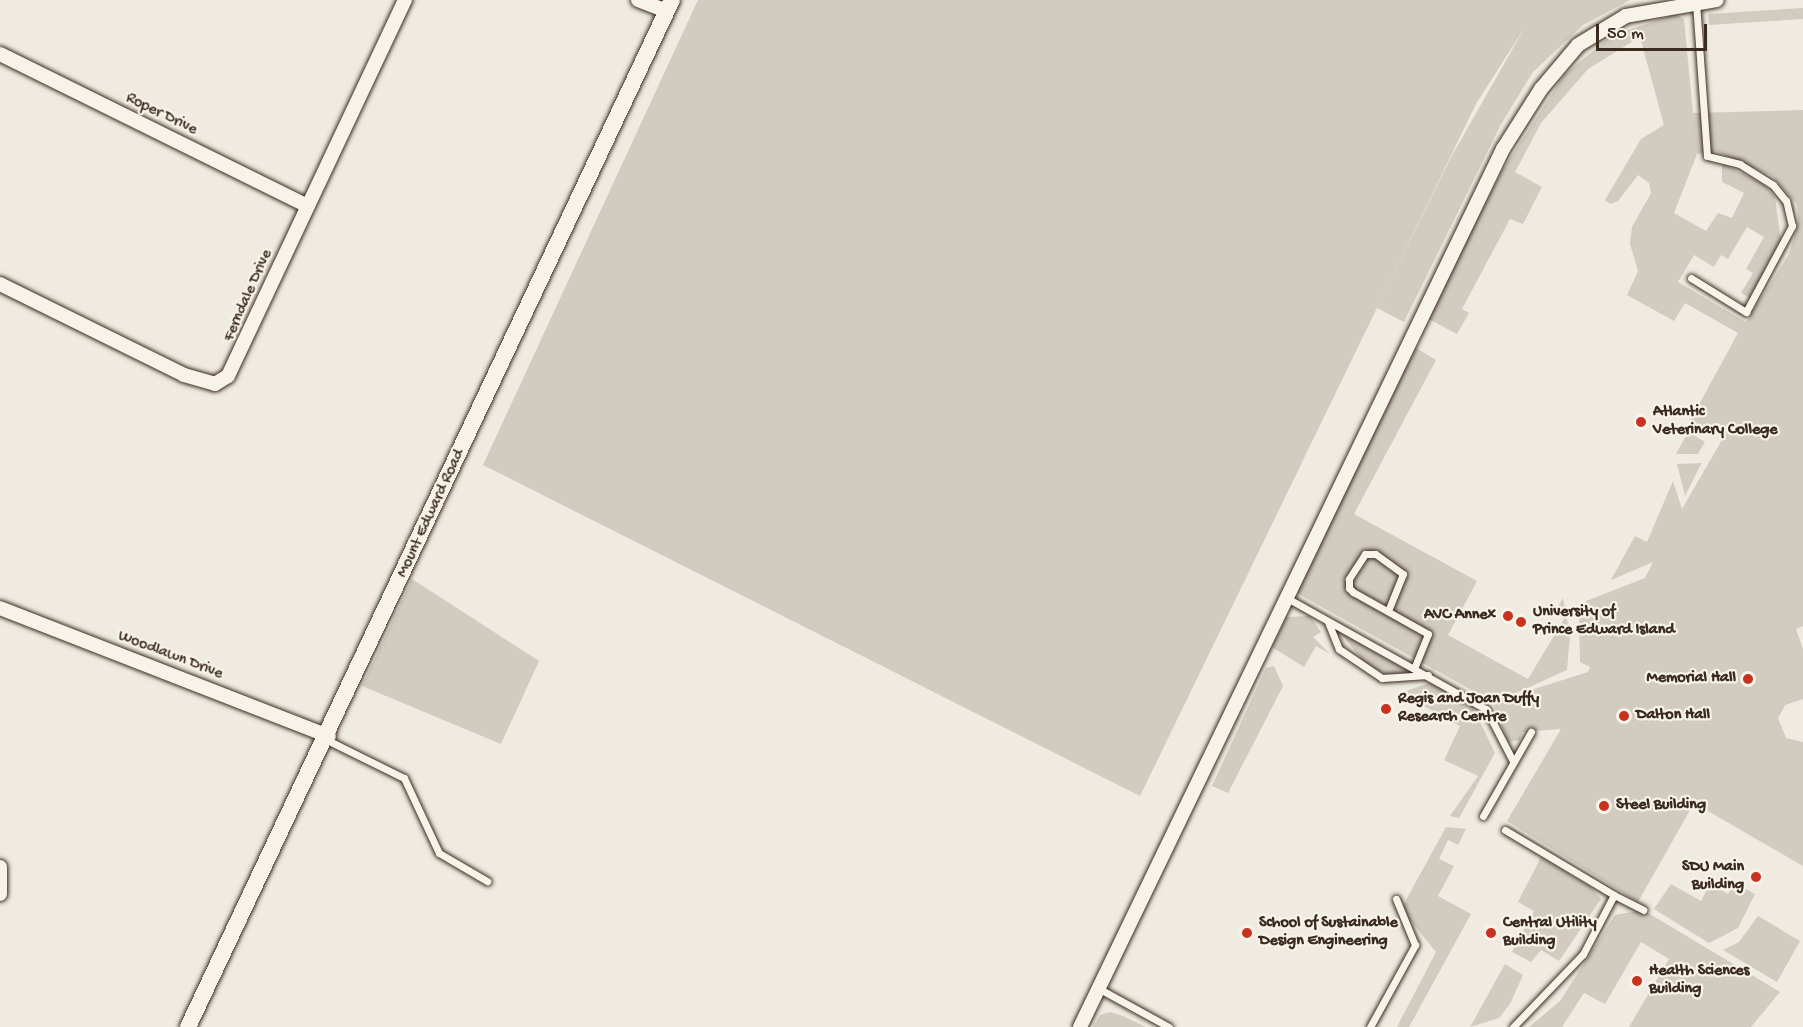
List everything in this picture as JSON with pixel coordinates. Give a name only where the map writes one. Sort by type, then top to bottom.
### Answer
[{"type":"street","name":"Ferndale Drive","points":[[0,284],[184,375],[215,384],[236,364],[405,0]]},
{"type":"street","points":[[639,0],[670,6]]},
{"type":"street","points":[[1080,1027],[1470,210],[1541,89],[1578,45],[1626,16],[1718,0]]},
{"type":"street","name":"Mount Edward Road","points":[[188,1027],[328,738],[670,6]]},
{"type":"street","name":"Roper Drive","points":[[0,54],[308,206]]},
{"type":"street","name":"Woodlawn Drive","points":[[0,608],[328,738]]},
{"type":"street","points":[[0,867],[0,894]]},
{"type":"lane","points":[[1691,278],[1746,312],[1792,226],[1786,201],[1773,185],[1740,164],[1707,156],[1696,2]]},
{"type":"lane","points":[[1388,611],[1403,574],[1375,554],[1365,554],[1349,579],[1350,588],[1388,611],[1428,634],[1414,668]]},
{"type":"lane","points":[[1284,597],[1486,709],[1513,761]]},
{"type":"lane","points":[[1328,622],[1339,649],[1376,675],[1402,680],[1428,675]]},
{"type":"lane","points":[[1483,816],[1531,732]]},
{"type":"lane","points":[[328,738],[404,778],[439,853],[487,881]]},
{"type":"lane","points":[[1505,830],[1643,910]]},
{"type":"lane","points":[[1513,1027],[1583,954],[1614,895]]},
{"type":"lane","points":[[1370,1027],[1415,945],[1396,899]]},
{"type":"lane","points":[[1098,988],[1168,1027]]},
{"type":"shaded area","points":[[698,0],[1630,0],[1583,25],[1533,72],[1500,126],[1404,322],[1377,308],[1450,159],[1525,27],[1476,104],[1140,796],[483,465]]},
{"type":"shaded area","points":[[1803,8],[1803,19],[1709,25],[1708,14]]},
{"type":"shaded area","points":[[1675,14],[1684,19],[1693,113],[1803,110],[1803,626],[1796,629],[1803,649],[1803,699],[1785,705],[1778,718],[1786,738],[1803,742],[1803,866],[1694,803],[1638,902],[1507,821],[1561,729],[1522,732],[1520,740],[1508,742],[1493,702],[1295,592],[1416,348],[1436,360],[1354,514],[1477,581],[1448,635],[1528,679],[1564,619],[1554,613],[1563,598],[1570,635],[1567,670],[1503,699],[1588,672],[1590,667],[1580,662],[1579,612],[1586,601],[1645,578],[1653,562],[1611,580],[1635,536],[1647,542],[1673,481],[1682,509],[1726,433],[1710,434],[1690,421],[1738,333],[1685,303],[1674,321],[1627,295],[1638,271],[1630,244],[1632,227],[1651,193],[1649,183],[1638,175],[1618,201],[1610,204],[1605,200],[1641,139],[1664,125],[1640,37],[1588,69],[1541,123],[1515,172],[1542,187],[1523,224],[1510,219],[1462,309],[1469,313],[1457,334],[1427,318],[1502,171],[1564,75],[1611,36]],"holes":[[[1716,151],[1772,176],[1797,204],[1798,224],[1789,254],[1746,322],[1678,282],[1694,255],[1714,267],[1721,255],[1728,259],[1747,227],[1764,237],[1746,269],[1753,273],[1741,293],[1750,298],[1781,242],[1775,197],[1765,185],[1722,163],[1722,182],[1744,193],[1732,218],[1718,213],[1706,231],[1674,213],[1697,154]]]},
{"type":"shaded area","points":[[1688,432],[1705,442],[1698,454],[1676,454]]},
{"type":"shaded area","points":[[1702,463],[1700,466],[1685,496],[1677,464]]},
{"type":"shaded area","points":[[412,579],[539,661],[501,744],[362,686]]},
{"type":"shaded area","points":[[1310,616],[1321,632],[1313,637],[1330,654],[1316,646],[1304,667],[1272,647],[1286,617]]},
{"type":"shaded area","points":[[1340,632],[1414,674],[1387,674],[1367,666]]},
{"type":"shaded area","points":[[1274,666],[1283,686],[1228,793],[1212,786],[1266,668]]},
{"type":"shaded area","points":[[1432,682],[1473,707],[1495,753],[1459,818],[1450,816],[1478,776],[1444,760],[1460,726],[1400,693]]},
{"type":"shaded area","points":[[1446,827],[1466,829],[1458,845],[1448,840],[1439,859],[1454,866],[1438,896],[1471,914],[1409,1027],[1397,1027],[1436,952],[1401,909]]},
{"type":"shaded area","points":[[1541,857],[1591,887],[1601,899],[1559,961],[1541,950],[1531,962],[1512,952],[1534,911],[1518,902]]},
{"type":"shaded area","points":[[1735,883],[1755,894],[1738,928],[1709,943],[1654,909],[1671,884],[1701,901],[1710,884],[1728,894]]},
{"type":"shaded area","points":[[1643,910],[1780,992],[1751,1027],[1629,1027],[1669,959],[1641,942],[1605,1004],[1584,993],[1562,1027],[1529,1027],[1560,1001],[1615,915]]},
{"type":"shaded area","points":[[1758,916],[1800,941],[1777,982],[1723,950],[1739,942]]},
{"type":"shaded area","points":[[1505,964],[1523,975],[1510,1004],[1499,1018],[1470,1027]]},
{"type":"shaded area","points":[[1110,1012],[1146,1027],[1093,1027],[1100,1015]]},
{"type":"place","name":"Atlantic Veterinary College","points":[[1641,422]]},
{"type":"place","name":"AVC Annex","points":[[1508,616]]},
{"type":"place","name":"University of Prince Edward Island","points":[[1521,622]]},
{"type":"place","name":"Memorial Hall","points":[[1748,679]]},
{"type":"place","name":"Regis and Joan Duffy Research Centre","points":[[1386,709]]},
{"type":"place","name":"Dalton Hall","points":[[1624,716]]},
{"type":"place","name":"Steel Building","points":[[1604,806]]},
{"type":"place","name":"SDU Main Building","points":[[1756,877]]},
{"type":"place","name":"School of Sustainable Design Engineering","points":[[1247,933]]},
{"type":"place","name":"Central Utility Building","points":[[1491,933]]},
{"type":"place","name":"Health Sciences Building","points":[[1637,981]]}]
